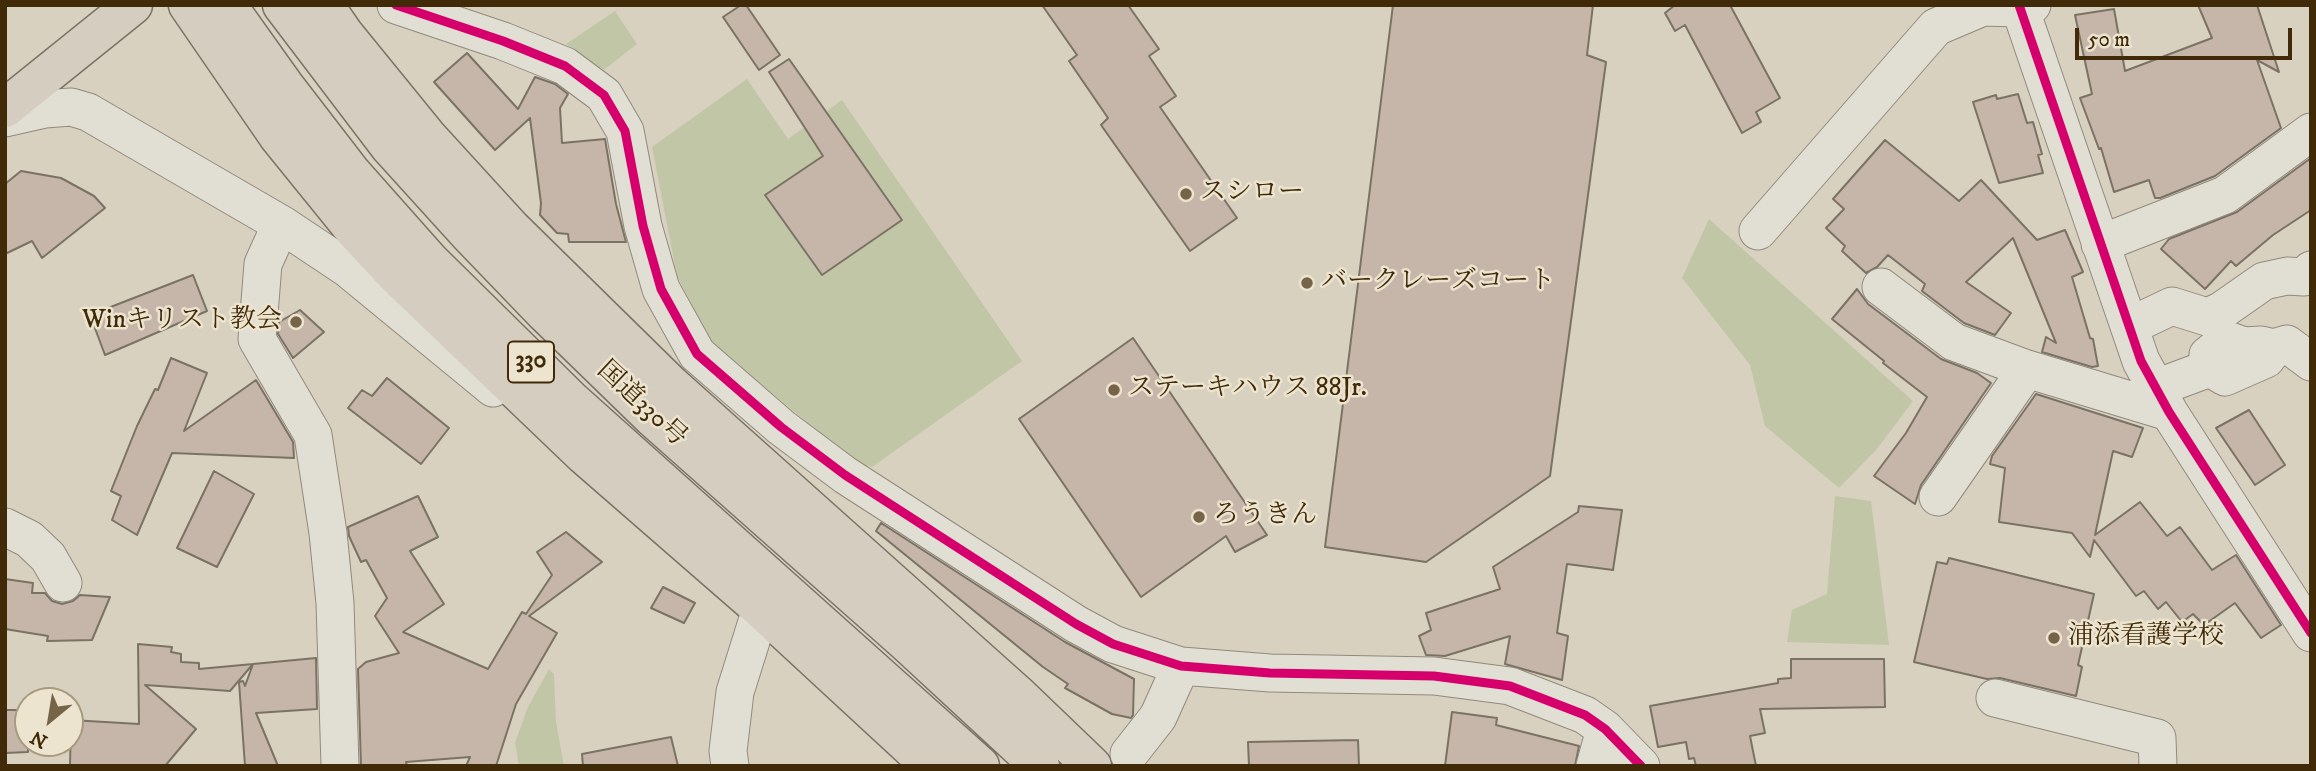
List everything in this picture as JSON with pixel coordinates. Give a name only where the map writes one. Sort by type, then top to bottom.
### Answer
[{"type":"main road","points":[[5,108],[133,5]]},
{"type":"main road","points":[[188,5],[278,136],[355,231],[439,317],[583,455],[761,609],[930,766]]},
{"type":"main road","name":"国道330号","points":[[227,5],[351,172],[430,261],[572,401],[980,766]]},
{"type":"main road","name":"国道330号","points":[[282,5],[390,147],[545,313],[652,417],[907,643],[1040,766]]},
{"type":"main road","points":[[324,5],[426,136],[512,229],[671,384],[1019,696],[1091,766]]},
{"type":"street","points":[[397,5],[503,41],[565,66],[604,95],[625,131],[643,226],[661,289],[697,354],[780,427],[845,475],[1076,624],[1113,644],[1181,666],[1270,673],[1434,676],[1510,686],[1585,715],[1605,729],[1641,766]]},
{"type":"street","points":[[1758,231],[1936,27],[1983,6],[2023,6],[2141,361],[2162,400],[2311,633]]},
{"type":"street","points":[[5,118],[45,109],[71,107],[88,112],[281,224],[347,268],[481,380],[583,455]]},
{"type":"street","points":[[2100,244],[2225,195],[2311,132]]},
{"type":"street","points":[[281,224],[263,264],[257,340],[313,435],[328,533],[335,603],[340,766]]},
{"type":"street","points":[[2130,326],[2172,306],[2207,317],[2221,311],[2264,281],[2287,276],[2304,277],[2311,270]]},
{"type":"street","points":[[1881,287],[1954,342],[2027,369],[2162,400],[2210,368],[2225,377],[2266,359],[2274,348],[2287,344],[2311,362]]},
{"type":"street","points":[[1938,497],[2027,369]]},
{"type":"street","points":[[5,527],[29,539],[48,557],[63,583]]},
{"type":"street","points":[[730,766],[728,751],[735,692],[761,609]]},
{"type":"street","points":[[1129,754],[1158,717],[1181,666]]},
{"type":"street","points":[[1995,698],[2157,738],[2158,766]]},
{"type":"street","points":[[1595,766],[1605,729]]},
{"type":"green space","points":[[615,11],[637,44],[604,70],[566,44]]},
{"type":"green space","points":[[747,79],[788,139],[842,100],[1022,361],[872,467],[855,462],[713,344],[677,276],[652,147]]},
{"type":"green space","points":[[1709,219],[1913,401],[1877,449],[1839,488],[1765,426],[1750,365],[1682,278]]},
{"type":"green space","points":[[1835,496],[1871,501],[1889,645],[1787,642],[1792,610],[1827,594]]},
{"type":"green space","points":[[549,669],[554,674],[556,722],[564,766],[519,766],[515,743],[527,709]]},
{"type":"building","points":[[741,5],[746,5],[780,55],[759,70],[723,17]]},
{"type":"building","points":[[1042,5],[1128,5],[1159,49],[1149,56],[1176,96],[1160,107],[1237,218],[1190,251],[1101,125],[1108,118],[1069,61],[1077,55]]},
{"type":"building","points":[[1393,5],[1593,5],[1587,55],[1606,62],[1550,476],[1426,562],[1325,547]]},
{"type":"building","points":[[1675,5],[1730,5],[1780,98],[1756,112],[1761,122],[1742,133],[1685,25],[1675,31],[1665,13]]},
{"type":"building","points":[[2198,5],[2257,5],[2279,72],[2257,60],[2281,128],[2215,176],[2160,198],[2155,198],[2149,180],[2114,192],[2101,148],[2099,149],[2080,98],[2092,94],[2075,15],[2114,9],[2125,71],[2212,38]]},
{"type":"building","points":[[467,53],[518,109],[535,77],[555,84],[568,94],[560,108],[562,143],[605,139],[616,204],[626,242],[569,242],[568,234],[557,233],[540,215],[541,203],[530,118],[495,150],[434,82]]},
{"type":"building","points":[[789,59],[902,220],[822,275],[765,195],[823,156],[769,72]]},
{"type":"building","points":[[2018,94],[2027,123],[2033,122],[2042,154],[2038,155],[2043,173],[1999,183],[1973,102],[1996,95],[1997,99]]},
{"type":"building","points":[[1885,140],[1959,201],[1981,180],[2037,240],[2065,230],[2083,272],[2072,277],[2090,338],[2093,339],[2098,366],[2092,367],[2042,352],[2046,337],[2056,343],[2013,238],[1966,282],[2011,313],[1995,335],[1964,323],[1922,291],[1925,284],[1888,255],[1877,267],[1866,273],[1842,251],[1845,246],[1826,228],[1844,209],[1833,199]]},
{"type":"building","points":[[2311,158],[2311,210],[2273,235],[2236,266],[2231,261],[2205,289],[2161,249],[2169,239],[2237,212]]},
{"type":"building","points":[[21,171],[61,178],[94,196],[105,208],[42,258],[32,241],[5,254],[5,184]]},
{"type":"building","points":[[193,275],[207,311],[105,355],[90,315]]},
{"type":"building","points":[[1857,289],[1868,304],[1941,359],[1977,373],[1991,383],[1921,485],[1915,504],[1874,476],[1906,433],[1927,397],[1832,319]]},
{"type":"building","name":"Winキリスト教会","points":[[300,310],[324,332],[293,358],[278,334],[279,322]]},
{"type":"building","points":[[1133,338],[1267,535],[1235,552],[1226,536],[1141,597],[1019,419]]},
{"type":"building","points":[[171,358],[207,373],[184,431],[256,380],[293,442],[294,458],[172,453],[137,535],[112,520],[121,496],[111,491],[137,426],[155,389],[158,390]]},
{"type":"building","points":[[387,378],[449,428],[421,464],[348,408],[362,390],[372,396]]},
{"type":"building","points":[[2036,394],[2143,428],[2132,457],[2113,451],[2095,535],[2140,502],[2167,536],[2180,527],[2212,570],[2236,555],[2281,625],[2261,638],[2235,603],[2204,625],[2193,614],[2182,622],[2166,602],[2158,609],[2144,591],[2136,596],[2094,540],[2090,557],[2072,533],[1999,522],[2005,468],[1990,464],[1992,456]]},
{"type":"building","points":[[2249,410],[2285,465],[2255,485],[2216,428]]},
{"type":"building","points":[[214,471],[254,494],[217,567],[177,548]]},
{"type":"building","points":[[418,496],[438,537],[410,551],[444,604],[403,632],[488,669],[522,612],[526,614],[552,575],[537,552],[566,532],[602,562],[529,616],[557,633],[516,704],[496,766],[466,766],[470,757],[406,762],[407,766],[361,766],[358,669],[366,662],[399,653],[375,616],[387,598],[366,560],[361,562],[349,536],[348,527]]},
{"type":"building","points":[[1579,506],[1622,510],[1613,570],[1567,564],[1557,633],[1568,636],[1562,680],[1505,664],[1510,636],[1445,656],[1426,655],[1419,636],[1431,630],[1426,613],[1500,589],[1493,567],[1578,512]]},
{"type":"building","points":[[881,523],[1065,642],[1134,679],[1131,718],[1112,714],[1065,688],[1068,684],[1043,667],[876,531]]},
{"type":"building","points":[[1949,558],[2094,594],[2078,665],[2082,667],[2076,696],[1914,662],[1937,562],[1947,564]]},
{"type":"building","points":[[5,579],[33,583],[32,593],[45,593],[52,601],[62,604],[73,601],[80,595],[110,597],[92,640],[47,641],[48,636],[5,629]]},
{"type":"building","points":[[663,587],[695,603],[684,623],[651,608]]},
{"type":"building","points":[[138,644],[172,647],[171,652],[181,654],[181,662],[199,663],[199,669],[253,664],[230,691],[145,685],[196,729],[165,766],[70,766],[70,757],[84,757],[84,721],[139,724]]},
{"type":"building","points":[[316,658],[317,709],[256,713],[278,766],[245,766],[239,682],[243,681],[245,686],[253,664]]},
{"type":"building","points":[[1791,659],[1884,659],[1885,707],[1760,709],[1765,733],[1750,736],[1756,766],[1696,766],[1694,758],[1689,759],[1686,742],[1658,747],[1650,706],[1778,683],[1778,679],[1791,678]]},
{"type":"building","points":[[5,710],[14,710],[14,753],[5,753]]},
{"type":"building","points":[[1452,712],[1497,718],[1496,725],[1579,746],[1575,766],[1445,766]]},
{"type":"building","points":[[671,737],[678,766],[583,766],[582,754]]},
{"type":"building","points":[[1358,740],[1359,766],[1249,766],[1248,742]]},
{"type":"cycle path","points":[[396,5],[503,41],[565,66],[604,95],[625,131],[643,226],[661,289],[697,354],[781,427],[845,475],[1076,624],[1113,644],[1181,666],[1270,673],[1434,676],[1510,686],[1585,715],[1605,729],[1641,766]]},
{"type":"cycle path","points":[[2019,5],[2141,361],[2169,412],[2311,633]]},
{"type":"place","name":"スシロー","points":[[1186,194]]},
{"type":"place","name":"バークレーズコート","points":[[1307,283]]},
{"type":"place","name":"Winキリスト教会","points":[[296,322]]},
{"type":"place","name":"ステーキハウス 88Jr.","points":[[1114,390]]},
{"type":"place","name":"ろうきん","points":[[1199,517]]},
{"type":"place","name":"浦添看護学校","points":[[2054,638]]}]
